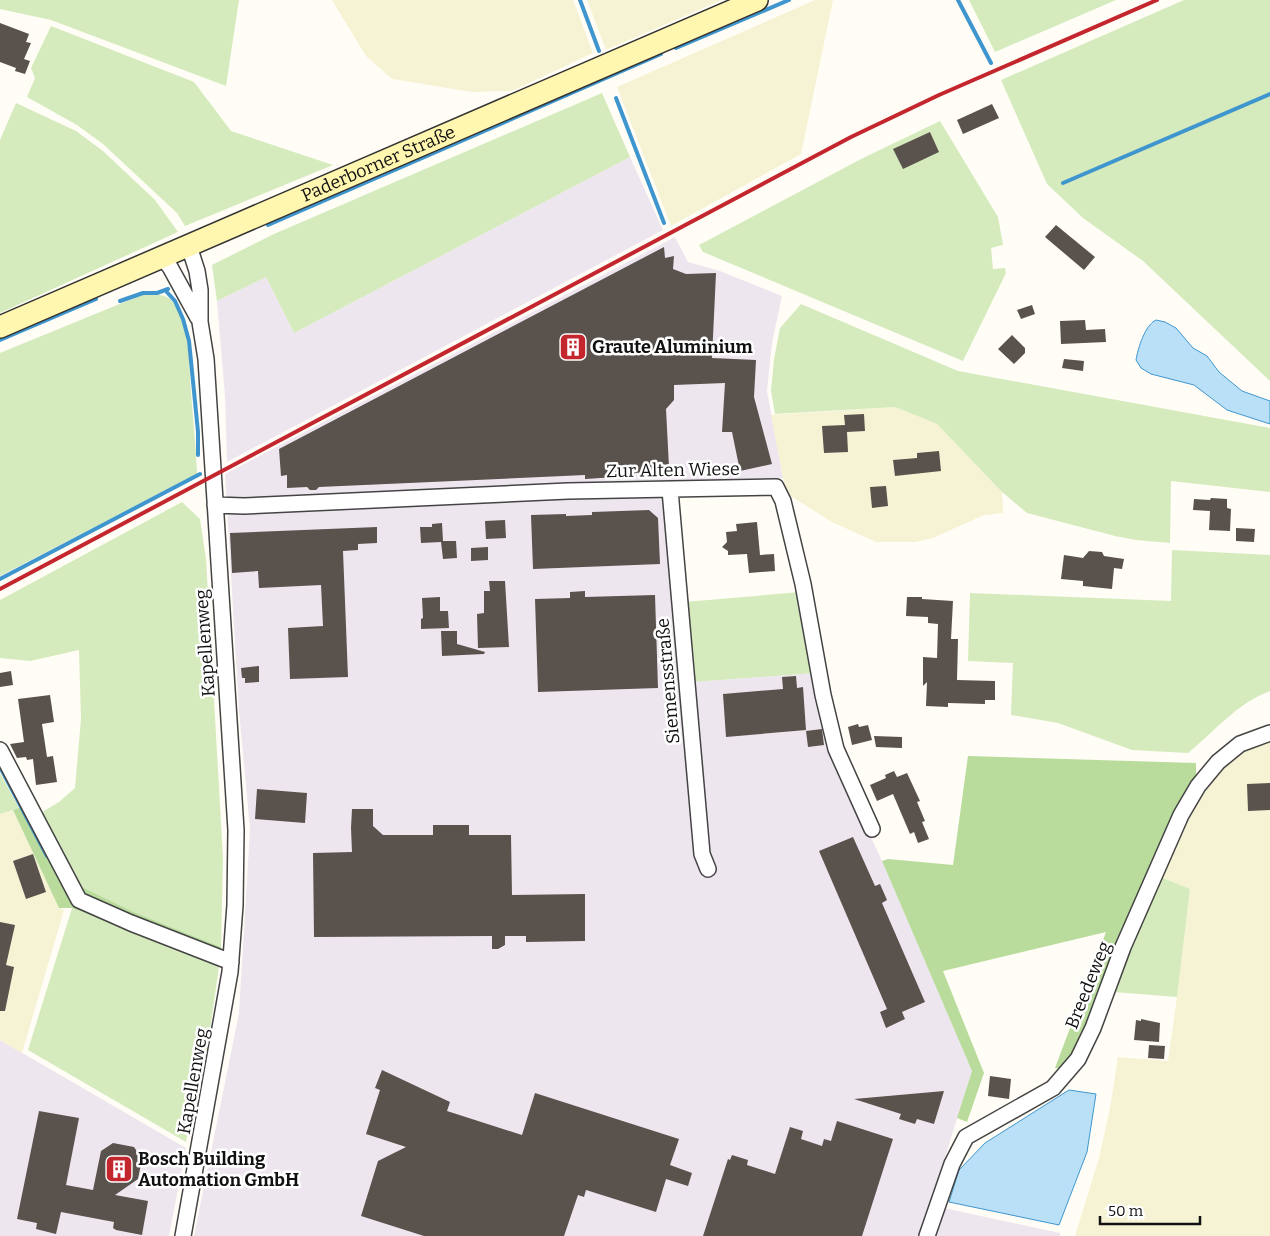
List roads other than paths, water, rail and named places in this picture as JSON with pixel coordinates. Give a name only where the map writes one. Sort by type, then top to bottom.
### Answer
[{"type":"main road","name":"Paderborner Straße","points":[[0,327],[757,0]]},
{"type":"street","name":"Kapellenweg","points":[[183,1236],[224,1012],[236,906],[236,830],[206,359],[200,322],[200,290],[197,270],[189,246]]},
{"type":"street","name":"Kapellenweg","points":[[162,257],[170,267],[200,322]]},
{"type":"street","name":"Zur Alten Wiese","points":[[214,505],[244,506],[568,491],[776,487],[783,501],[803,584],[823,695],[836,749],[872,829]]},
{"type":"street","name":"Siemensstraße","points":[[670,490],[702,854],[708,869]]},
{"type":"street","name":"Breedeweg","points":[[927,1236],[952,1164],[966,1137],[1053,1088],[1078,1059],[1093,1028],[1123,947],[1181,815],[1198,786],[1218,762],[1240,744],[1270,733]]},
{"type":"street","points":[[0,750],[80,900],[131,923],[231,962]]},
{"type":"water","points":[[1156,320],[1176,328],[1193,348],[1207,356],[1219,372],[1242,391],[1270,401],[1270,424],[1227,410],[1194,385],[1151,374],[1141,368],[1136,360],[1138,349],[1145,332]]},
{"type":"water","points":[[1069,1090],[1096,1094],[1087,1152],[1059,1225],[949,1202],[959,1170],[985,1143]]},
{"type":"waterway","points":[[580,0],[599,51]]},
{"type":"waterway","points":[[676,48],[789,0]]},
{"type":"waterway","points":[[958,0],[991,63]]},
{"type":"waterway","points":[[268,225],[661,54]]},
{"type":"waterway","points":[[1063,183],[1270,94]]},
{"type":"waterway","points":[[616,98],[664,223]]},
{"type":"waterway","points":[[120,301],[143,293],[157,293],[168,289]]},
{"type":"waterway","points":[[165,290],[175,301],[183,319],[189,341],[198,432],[198,455]]},
{"type":"waterway","points":[[0,340],[96,299]]},
{"type":"waterway","points":[[0,579],[200,474]]},
{"type":"waterway","points":[[0,767],[47,856]]},
{"type":"railway","points":[[0,589],[851,137],[939,95],[1157,0]]},
{"type":"place","name":"Graute Aluminium","points":[[573,347]]},
{"type":"place","name":"Bosch Building Automation GmbH","points":[[119,1169]]}]
